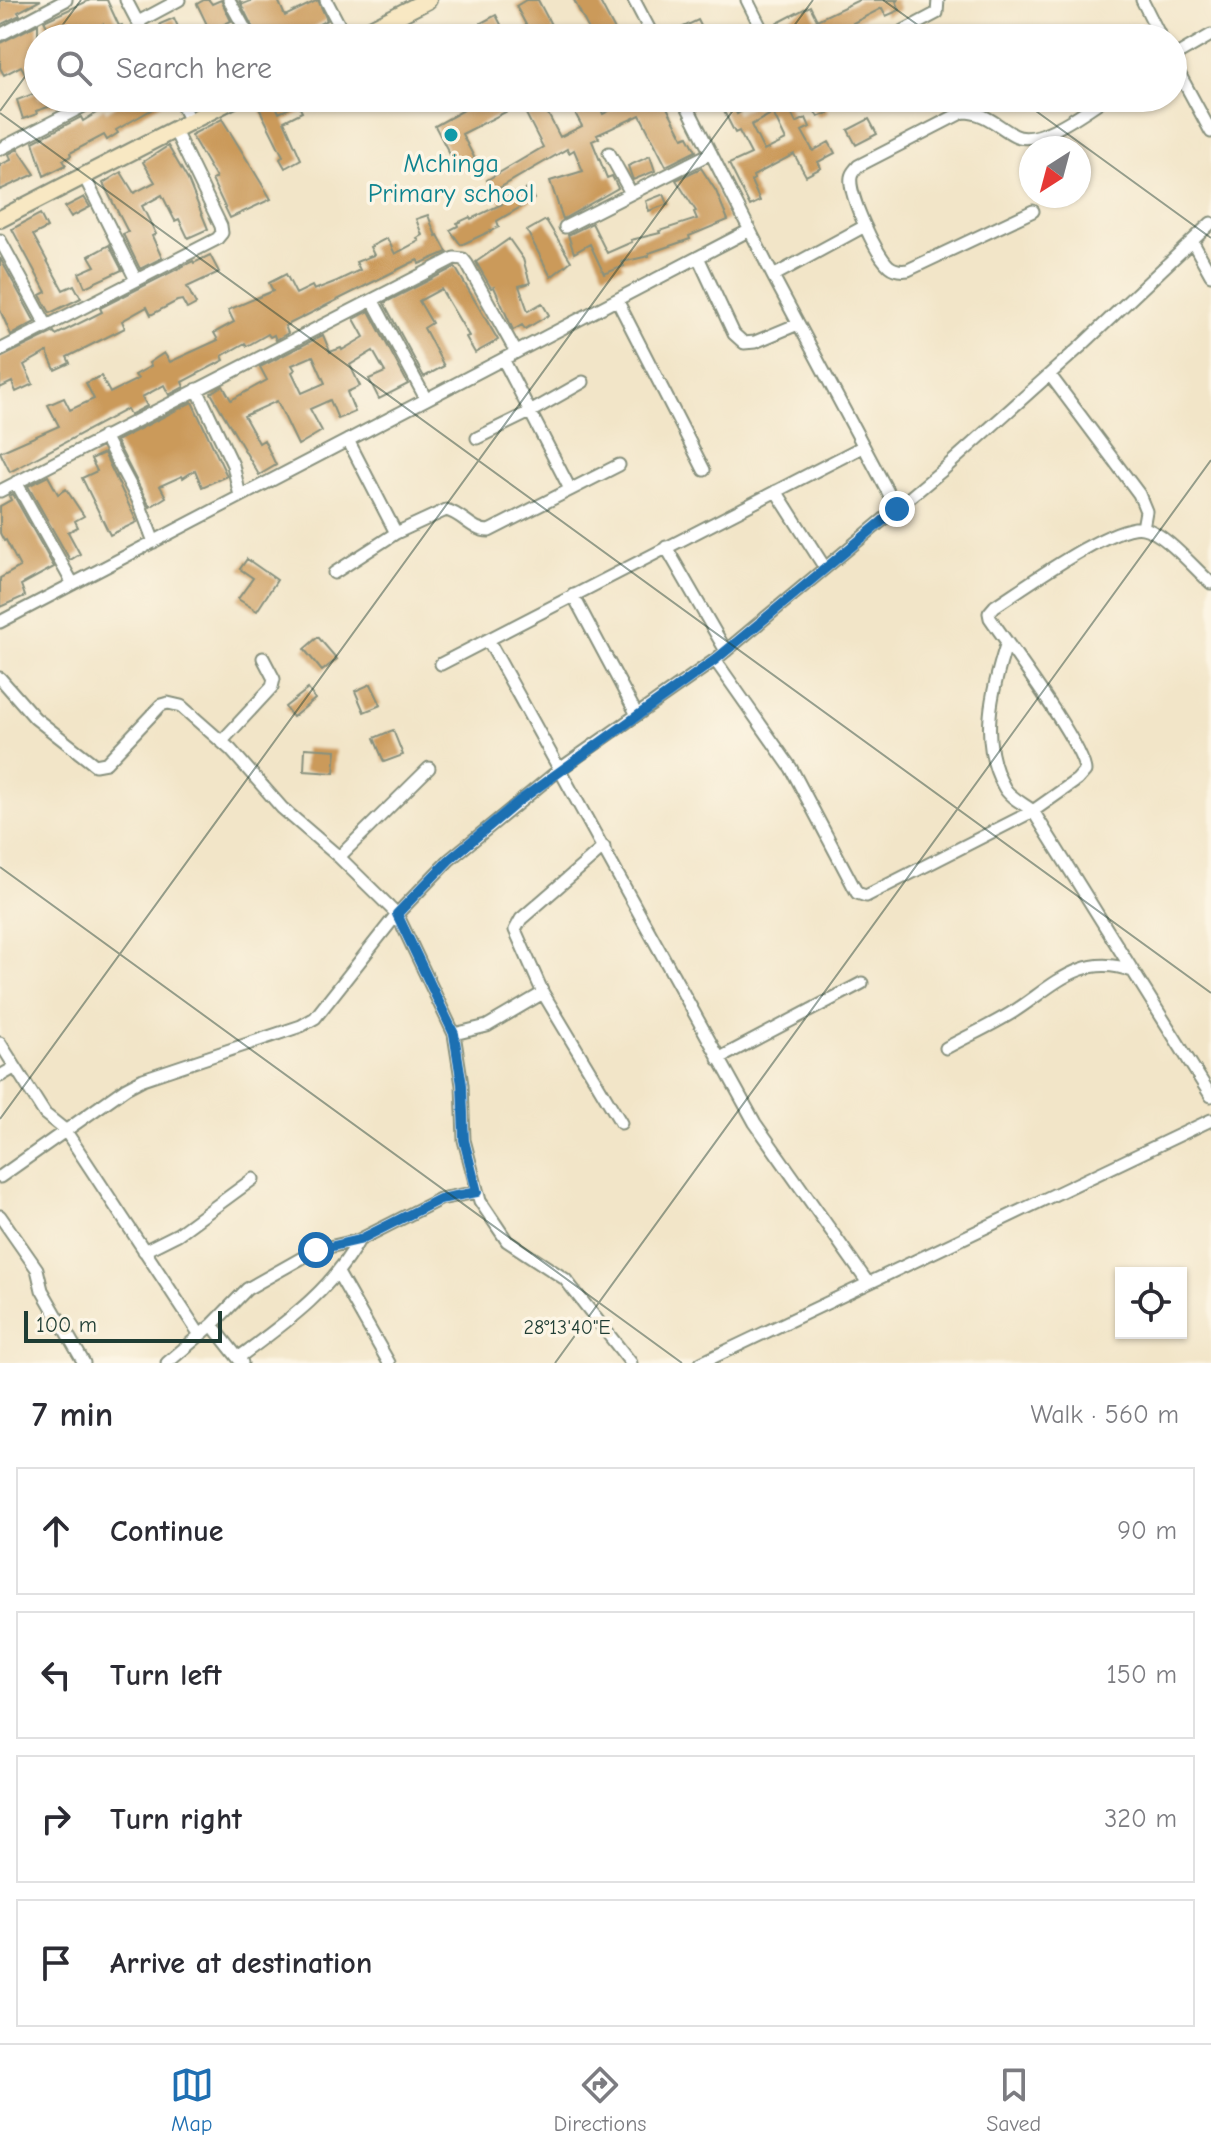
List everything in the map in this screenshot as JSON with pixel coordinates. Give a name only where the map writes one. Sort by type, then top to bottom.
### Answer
[{"type":"main road","points":[[381,24],[428,0]]},
{"type":"main road","points":[[0,219],[208,112]]},
{"type":"street","points":[[0,35],[66,0]]},
{"type":"street","points":[[126,0],[138,22],[179,0]]},
{"type":"street","points":[[229,0],[242,24]]},
{"type":"street","points":[[326,0],[339,24]]},
{"type":"street","points":[[634,0],[647,24]]},
{"type":"street","points":[[747,0],[758,24]]},
{"type":"street","points":[[916,24],[937,13],[938,0]]},
{"type":"street","points":[[1142,0],[1154,24]]},
{"type":"street","points":[[1187,51],[1211,35]]},
{"type":"street","points":[[1187,87],[1211,132]]},
{"type":"street","points":[[0,149],[72,112]]},
{"type":"street","points":[[185,112],[190,121]]},
{"type":"street","points":[[690,112],[897,509]]},
{"type":"street","points":[[963,112],[858,166],[851,176],[865,226],[887,263],[902,271],[1033,211]]},
{"type":"street","points":[[975,112],[987,116],[1017,137],[1027,139],[1050,132],[1082,112]]},
{"type":"street","points":[[0,350],[217,239],[222,233],[174,129]]},
{"type":"street","points":[[609,153],[631,193]]},
{"type":"street","points":[[565,227],[711,153]]},
{"type":"street","points":[[84,176],[136,280]]},
{"type":"street","points":[[0,1177],[143,1079],[315,1018],[397,914],[449,860],[560,769],[715,660],[897,509],[1050,375],[1211,223]]},
{"type":"street","points":[[773,276],[865,226]]},
{"type":"street","points":[[0,622],[750,230]]},
{"type":"street","points":[[0,240],[47,326]]},
{"type":"street","points":[[1192,241],[1211,275]]},
{"type":"street","points":[[0,491],[459,257],[467,264],[516,352]]},
{"type":"street","points":[[698,257],[734,334],[744,343],[755,342],[798,324]]},
{"type":"street","points":[[617,300],[704,470]]},
{"type":"street","points":[[373,301],[426,399]]},
{"type":"street","points":[[503,359],[570,489]]},
{"type":"street","points":[[1050,375],[1139,494],[1146,511],[1143,528]]},
{"type":"street","points":[[477,438],[583,382]]},
{"type":"street","points":[[197,389],[233,465],[240,496]]},
{"type":"street","points":[[104,436],[138,500],[154,542]]},
{"type":"street","points":[[348,440],[396,533]]},
{"type":"street","points":[[441,664],[862,447]]},
{"type":"street","points":[[334,573],[396,533],[446,510],[457,514],[477,530],[489,531],[619,465]]},
{"type":"street","points":[[16,482],[73,584]]},
{"type":"street","points":[[776,491],[825,568]]},
{"type":"street","points":[[715,660],[791,768],[857,893],[866,896],[1033,811],[1085,771],[1059,719],[990,618],[989,613],[995,606],[1103,538],[1143,528],[1162,538],[1211,583]]},
{"type":"street","points":[[666,547],[726,651]]},
{"type":"street","points":[[573,595],[637,715]]},
{"type":"street","points":[[488,640],[755,1123],[868,1283]]},
{"type":"street","points":[[1007,642],[993,685],[989,717],[991,747],[1005,790],[1033,811],[1211,1096]]},
{"type":"street","points":[[222,741],[272,687],[274,679],[263,658]]},
{"type":"street","points":[[0,678],[35,718],[95,765],[106,763],[156,709],[168,703],[181,706],[222,741],[282,808],[339,857],[397,914],[454,1034],[462,1085],[464,1140],[477,1192],[485,1210],[507,1241],[565,1279],[631,1363]]},
{"type":"street","points":[[339,857],[429,768]]},
{"type":"street","points":[[604,847],[517,925],[517,939],[543,993],[621,1123]]},
{"type":"street","points":[[946,1048],[1014,1011],[1062,977],[1102,965],[1117,965],[1132,971]]},
{"type":"street","points":[[718,1059],[862,983]]},
{"type":"street","points":[[454,1034],[487,1026],[543,993]]},
{"type":"street","points":[[0,1043],[45,1114],[65,1130],[200,1335]]},
{"type":"street","points":[[0,1076],[14,1068]]},
{"type":"street","points":[[701,1363],[1211,1120]]},
{"type":"street","points":[[144,1251],[178,1234],[253,1179]]},
{"type":"street","points":[[167,1363],[212,1325],[247,1289],[316,1250],[359,1240],[440,1199],[477,1192]]},
{"type":"street","points":[[0,1216],[37,1269],[42,1290],[84,1363]]},
{"type":"street","points":[[212,1325],[240,1360],[301,1310],[338,1273],[359,1240]]},
{"type":"street","points":[[338,1273],[389,1363]]},
{"type":"building","points":[[0,0],[41,0],[0,25]]},
{"type":"building","points":[[90,0],[107,0],[118,24],[46,24],[44,21]]},
{"type":"building","points":[[204,0],[212,4],[221,0],[231,21],[207,24],[197,4]]},
{"type":"building","points":[[239,0],[243,4],[253,0],[278,0],[285,16],[318,0],[327,20],[319,24],[251,24]]},
{"type":"building","points":[[526,0],[538,0],[551,24],[526,24],[516,6]]},
{"type":"building","points":[[574,0],[599,0],[612,24],[586,24]]},
{"type":"building","points":[[859,0],[899,0],[896,1],[900,10],[886,16],[882,8],[853,24],[776,24],[810,6],[817,20]]},
{"type":"building","points":[[496,15],[501,24],[481,24]]},
{"type":"building","points":[[174,18],[177,24],[160,24]]},
{"type":"building","points":[[24,31],[24,71],[21,66],[4,75],[0,68],[0,43]]},
{"type":"building","points":[[24,97],[24,112],[37,114],[23,119],[17,100]]},
{"type":"building","points":[[98,112],[147,112],[116,130],[118,133],[107,140],[104,135],[70,153],[71,156],[63,160],[66,165],[44,176],[33,142],[81,117],[83,121]]},
{"type":"building","points":[[261,112],[302,112],[284,121],[301,159],[285,168],[280,159],[283,156]]},
{"type":"building","points":[[460,112],[505,112],[462,134],[475,159],[457,168],[435,126]]},
{"type":"building","points":[[525,112],[547,112],[560,137],[582,126],[574,112],[669,112],[683,138],[688,136],[696,151],[666,166],[640,115],[597,135],[599,138],[592,141],[607,178],[612,176],[618,188],[563,219],[550,181],[583,171],[574,150],[569,153],[567,149],[494,191],[487,180],[543,147]]},
{"type":"building","points":[[724,112],[791,112],[796,123],[806,118],[810,127],[802,131],[813,151],[829,142],[835,153],[818,162],[821,168],[806,176],[794,154],[753,176],[751,181],[760,201],[750,206],[729,164],[751,154],[739,131],[735,133]],"holes":[[[773,113],[786,140],[764,151],[751,125]]]},
{"type":"building","points":[[222,119],[271,199],[230,218],[212,180],[216,178],[191,135]]},
{"type":"building","points":[[869,119],[877,134],[856,145],[848,130]]},
{"type":"building","points":[[168,146],[188,180],[208,229],[188,238],[162,195],[142,206],[156,234],[152,236],[162,258],[140,269],[123,234],[128,232],[103,183],[121,172],[134,193],[155,182],[143,162]]},
{"type":"building","points":[[18,149],[35,174],[0,190],[0,165],[11,160],[9,154]]},
{"type":"building","points":[[650,156],[655,171],[633,180],[628,166]]},
{"type":"building","points":[[701,168],[716,191],[728,220],[689,236],[690,239],[649,253],[649,256],[622,262],[624,266],[604,274],[590,244],[574,253],[568,235],[592,223],[607,253],[631,240],[697,219],[696,211],[676,180]]},
{"type":"building","points":[[528,189],[534,199],[497,221],[499,227],[461,245],[450,230],[458,226],[457,223],[502,204],[498,198]]},
{"type":"building","points":[[664,194],[668,204],[649,211],[646,201]]},
{"type":"building","points":[[84,197],[90,207],[71,217],[65,207]]},
{"type":"building","points":[[40,214],[47,228],[33,235],[63,290],[74,285],[81,298],[50,313],[40,295],[46,292],[12,229]]},
{"type":"building","points":[[428,215],[436,236],[447,252],[419,264],[418,260],[411,263],[285,326],[288,333],[276,340],[274,335],[270,337],[268,334],[247,346],[245,343],[222,356],[224,360],[182,382],[184,387],[169,395],[164,385],[142,397],[147,406],[130,415],[127,409],[10,472],[0,452],[59,426],[48,405],[64,398],[70,410],[94,399],[86,383],[101,376],[110,393],[138,379],[135,375],[151,366],[149,363],[164,353],[170,362],[218,340],[214,333],[234,322],[228,310],[273,291],[269,283],[286,274],[296,294],[312,286],[314,290],[360,270],[356,262],[374,255],[370,247],[387,238],[395,254],[419,241],[417,238],[422,235],[416,219]]},
{"type":"building","points":[[546,220],[571,261],[551,277],[527,231]]},
{"type":"building","points":[[509,239],[523,259],[530,283],[519,286],[528,311],[542,303],[549,315],[525,329],[522,325],[513,330],[494,287],[491,288],[476,262]]},
{"type":"building","points":[[109,245],[122,270],[85,287],[79,273],[95,266],[89,256]]},
{"type":"building","points":[[210,255],[219,272],[187,287],[196,304],[187,309],[182,300],[177,301],[151,315],[147,307],[122,321],[125,328],[67,357],[70,363],[55,370],[47,352],[24,365],[33,384],[16,392],[12,382],[0,388],[0,358],[54,332],[56,335],[102,312],[100,308]]},
{"type":"building","points":[[0,258],[35,322],[11,335],[0,310]]},
{"type":"building","points":[[455,267],[498,340],[475,353],[466,337],[469,336],[441,289],[419,301],[432,323],[424,328],[444,366],[424,377],[384,303]]},
{"type":"building","points":[[369,311],[408,384],[379,399],[369,379],[385,372],[373,351],[350,365],[360,386],[347,392],[355,412],[338,419],[330,400],[310,409],[322,431],[298,445],[277,401],[244,416],[259,443],[264,440],[276,465],[259,475],[211,393],[223,386],[231,400],[267,380],[260,367],[323,335],[330,352],[342,350],[364,337],[354,319]],"holes":[[[313,356],[325,383],[302,393],[292,365]]]},
{"type":"building","points":[[192,402],[227,476],[202,487],[195,470],[160,486],[166,497],[150,507],[116,441]]},
{"type":"building","points":[[104,453],[137,522],[110,535],[82,478],[97,471],[91,459]]},
{"type":"building","points":[[48,476],[58,494],[66,489],[84,516],[75,521],[78,527],[68,532],[80,554],[70,560],[28,486]]},
{"type":"building","points":[[13,494],[54,567],[21,585],[25,596],[0,607],[0,578],[20,567],[0,533],[0,506],[11,500],[9,496]]},
{"type":"building","points":[[247,559],[277,580],[257,611],[238,599],[253,578],[240,569]]},
{"type":"building","points":[[318,637],[337,659],[322,671],[304,649]]},
{"type":"building","points":[[371,684],[381,705],[364,712],[355,691]]},
{"type":"building","points":[[308,689],[315,699],[293,717],[285,707]]},
{"type":"building","points":[[393,730],[403,755],[384,762],[374,738]]},
{"type":"building","points":[[305,748],[336,750],[334,773],[304,771]]},
{"type":"place","name":"Mchinga Primary school","points":[[451,135]]},
{"type":"route","points":[[316,1250],[359,1240],[440,1199],[477,1192],[464,1140],[462,1085],[454,1034],[397,914],[449,860],[519,801],[715,660],[897,509]]}]
